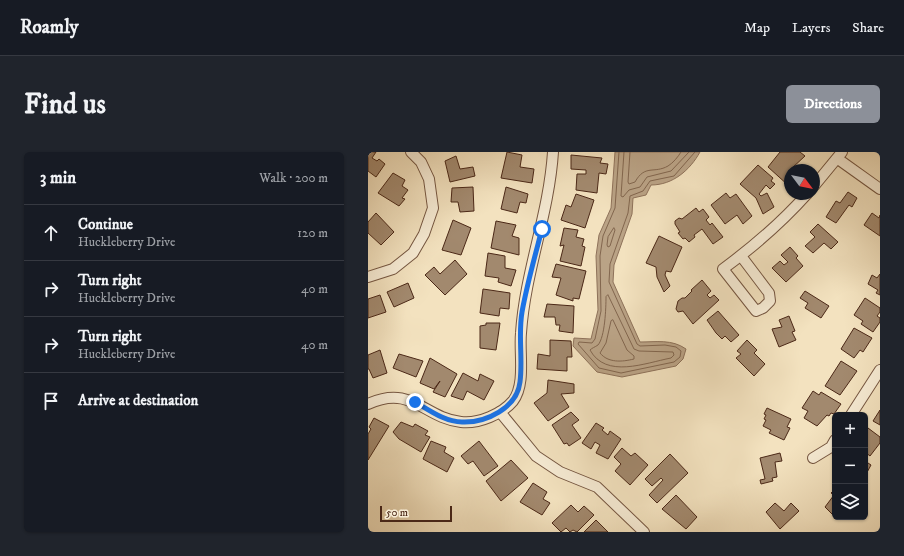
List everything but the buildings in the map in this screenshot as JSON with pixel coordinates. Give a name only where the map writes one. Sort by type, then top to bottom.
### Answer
[{"type":"street","points":[[368,276],[393,269],[412,253],[424,234],[433,208],[428,179],[421,162],[411,152]]},
{"type":"street","points":[[368,404],[394,397],[415,402],[439,416],[462,422],[484,420],[500,412],[514,400],[520,383],[522,313],[542,229],[552,171],[553,152]]},
{"type":"street","points":[[820,179],[840,156],[880,189]]},
{"type":"street","points":[[741,256],[769,293],[770,301],[763,308],[756,311],[724,269],[794,209],[802,200]]},
{"type":"street","points":[[853,412],[880,370]]},
{"type":"street","points":[[500,412],[536,456],[560,472],[597,487],[644,532]]},
{"type":"street","points":[[813,458],[832,444]]},
{"type":"water","points":[[615,152],[700,152],[691,165],[680,175],[667,182],[651,185],[646,195],[633,198],[632,214],[614,265],[613,282],[640,342],[670,342],[681,346],[686,349],[683,359],[676,366],[622,377],[597,372],[573,346],[574,338],[591,339],[598,310],[596,256],[599,235],[611,208]]},
{"type":"route","points":[[415,402],[439,416],[462,422],[484,420],[500,412],[514,400],[520,383],[522,313],[542,229]]}]
